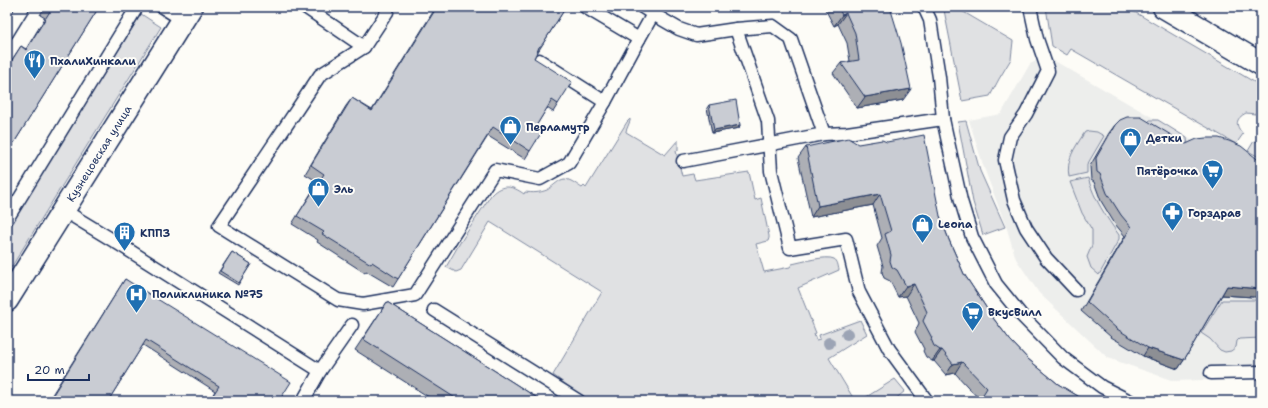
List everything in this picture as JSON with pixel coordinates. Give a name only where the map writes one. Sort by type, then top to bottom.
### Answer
[{"type":"street","points":[[1164,7],[1261,64]]},
{"type":"street","name":"Кузнецовская улица","points":[[7,300],[187,14]]},
{"type":"lane","points":[[7,33],[23,7]]},
{"type":"lane","points":[[7,219],[137,7]]},
{"type":"lane","points":[[162,7],[187,14]]},
{"type":"lane","points":[[305,7],[364,47]]},
{"type":"lane","points":[[388,7],[387,12],[364,47],[320,75],[219,226],[338,300],[363,304],[415,295],[495,170],[540,179],[569,163],[605,102],[653,14]]},
{"type":"lane","points":[[585,7],[639,38]]},
{"type":"lane","points":[[642,7],[679,29],[696,35],[736,28],[773,26],[791,39],[824,134]]},
{"type":"lane","points":[[924,7],[930,20],[939,77],[943,119],[961,201],[972,237],[996,284],[1022,316],[1063,358],[1102,387],[1130,401]]},
{"type":"lane","points":[[1030,7],[1037,39],[1048,70],[1026,114],[1010,137],[1005,160],[1014,200],[1026,228],[1046,258],[1076,290]]},
{"type":"lane","points":[[736,28],[768,121],[771,171],[790,248],[846,239],[859,292],[889,349],[927,401]]},
{"type":"lane","points":[[539,60],[605,102]]},
{"type":"lane","points":[[683,161],[824,134],[847,133],[943,119]]},
{"type":"lane","points":[[63,210],[320,371]]},
{"type":"lane","points":[[434,310],[579,401]]},
{"type":"lane","points":[[303,401],[320,371],[352,325]]},
{"type":"lane","points":[[1211,373],[1261,372]]},
{"type":"shaded area","points":[[947,7],[955,7],[1013,41],[1011,59],[990,96],[962,101],[944,10]]},
{"type":"shaded area","points":[[1046,7],[1126,7],[1261,86],[1261,104],[1255,114],[1246,113],[1238,120],[1237,122],[1239,128],[1243,134],[1236,144],[1071,49],[1067,55],[1052,46]]},
{"type":"shaded area","points":[[141,14],[161,27],[7,274],[7,229]]},
{"type":"shaded area","points":[[1046,56],[1261,180],[1261,378],[1174,381],[1108,358],[1039,293],[1016,259],[969,120],[1001,114],[1030,64]]},
{"type":"shaded area","points":[[630,119],[626,132],[665,155],[678,140],[678,150],[676,151],[682,176],[693,174],[695,180],[749,172],[755,200],[761,198],[769,236],[768,241],[756,244],[764,272],[790,267],[792,264],[820,258],[831,258],[836,261],[839,270],[798,288],[816,333],[814,334],[816,340],[820,339],[819,335],[860,320],[867,334],[829,358],[855,401],[587,401],[553,375],[602,292],[490,222],[461,270],[456,272],[446,267],[461,241],[495,191],[503,187],[508,187],[516,189],[524,194],[525,192],[539,192],[547,190],[563,179],[572,181],[582,188],[584,186],[586,188]]},
{"type":"shaded area","points":[[1150,120],[1158,120],[1187,138],[1188,147],[1146,124]]},
{"type":"shaded area","points":[[966,121],[980,171],[1005,227],[983,235],[973,202],[958,122]]},
{"type":"shaded area","points":[[1085,132],[1097,132],[1104,136],[1087,165],[1087,173],[1069,177],[1068,171],[1072,155]]},
{"type":"shaded area","points":[[1254,141],[1261,142],[1261,158],[1248,151]]},
{"type":"shaded area","points":[[1088,178],[1101,208],[1119,235],[1119,239],[1099,275],[1091,268],[1087,257],[1092,245],[1092,230],[1082,213],[1070,182]]},
{"type":"shaded area","points":[[1222,300],[1261,300],[1261,338],[1239,339],[1236,347],[1231,351],[1225,352],[1220,350],[1210,339],[1201,333]]},
{"type":"shaded area","points":[[895,379],[905,391],[893,401],[860,401]]},
{"type":"building","points":[[51,7],[99,7],[7,154],[7,68],[21,46],[26,50],[52,8]]},
{"type":"building","points":[[437,7],[566,7],[542,45],[539,47],[534,58],[572,82],[558,104],[552,100],[536,126],[543,130],[530,151],[493,127],[398,279],[372,262],[371,264],[322,234],[324,232],[297,216],[324,174],[311,165],[352,98],[372,111]]},
{"type":"building","points":[[838,7],[890,7],[901,43],[911,89],[865,97],[841,63],[859,60],[855,33],[846,13],[842,15]]},
{"type":"building","points":[[736,100],[740,125],[714,130],[709,105]]},
{"type":"building","points":[[1127,117],[1141,117],[1186,144],[1197,139],[1206,138],[1219,138],[1229,141],[1241,146],[1261,162],[1261,289],[1227,286],[1184,360],[1148,348],[1117,329],[1087,302],[1131,227],[1121,215],[1107,193],[1100,174],[1097,172],[1096,158],[1115,125],[1120,120]]},
{"type":"building","points":[[924,135],[940,216],[964,274],[993,318],[1010,340],[1028,359],[1058,384],[1086,401],[987,401],[982,396],[987,388],[962,362],[953,364],[942,350],[934,346],[931,339],[932,338],[923,321],[927,312],[914,284],[906,286],[897,270],[892,267],[890,261],[891,255],[885,234],[891,231],[880,194],[818,206],[806,147],[848,138],[858,144],[882,140],[887,142]]},
{"type":"building","points":[[232,252],[251,264],[239,283],[220,271]]},
{"type":"building","name":"Поликлиника №75","points":[[125,279],[291,382],[279,401],[209,401],[219,386],[146,340],[108,401],[49,401]]},
{"type":"building","points":[[387,302],[542,401],[460,401],[363,339]]},
{"type":"place","name":"ПхалиХинкали","points":[[34,80]]},
{"type":"place","name":"Перламутр","points":[[510,146]]},
{"type":"place","name":"Детки","points":[[1131,158]]},
{"type":"place","name":"Пятёрочка","points":[[1213,190]]},
{"type":"place","name":"Эль","points":[[318,208]]},
{"type":"place","name":"Горздрав","points":[[1173,232]]},
{"type":"place","name":"Leona","points":[[923,244]]},
{"type":"place","name":"КПП3","points":[[125,252]]},
{"type":"place","name":"Поликлиника №75","points":[[137,314]]},
{"type":"place","name":"ВкусВилл","points":[[972,332]]}]
